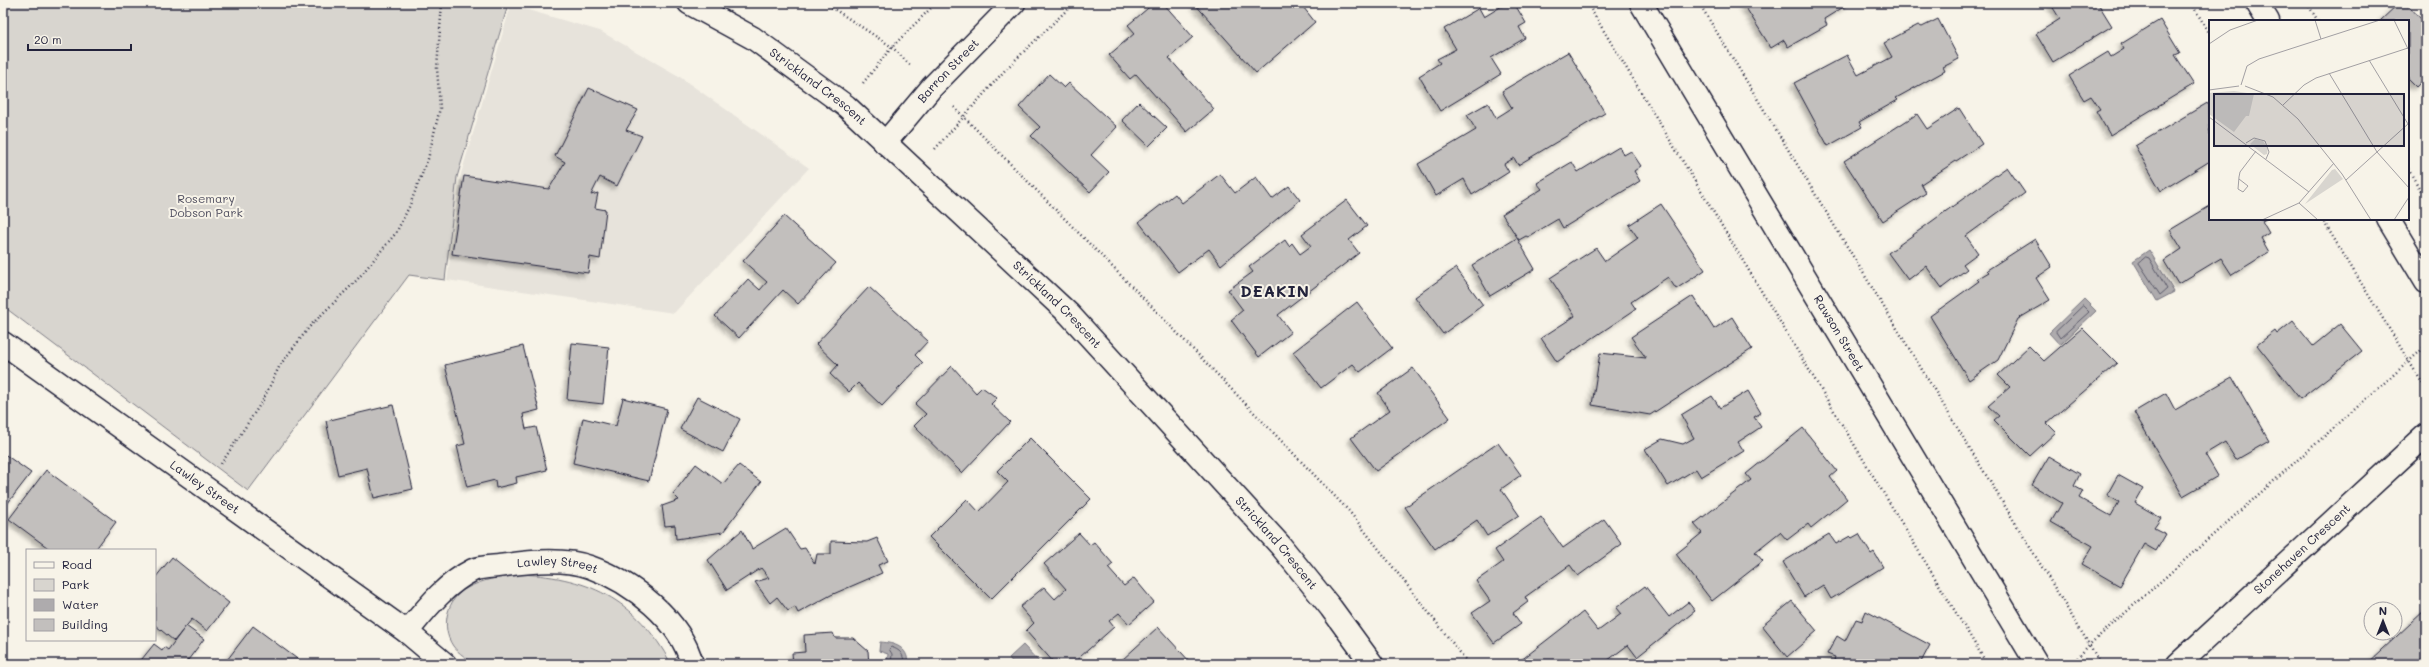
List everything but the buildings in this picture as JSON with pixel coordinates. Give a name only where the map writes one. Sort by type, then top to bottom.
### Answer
[{"type":"street","name":"Strickland Crescent","points":[[688,3],[754,38],[846,106],[915,172],[1069,314],[1280,545],[1331,608],[1372,664]]},
{"type":"street","name":"Barron Street","points":[[885,143],[932,87],[1014,3]]},
{"type":"street","name":"Rawson Street","points":[[1641,3],[2037,664]]},
{"type":"street","points":[[2257,3],[2267,20]]},
{"type":"street","points":[[2389,220],[2426,282]]},
{"type":"street","name":"Lawley Street","points":[[3,343],[407,632],[445,664]]},
{"type":"street","name":"Stonehaven Crescent","points":[[2178,664],[2426,435]]},
{"type":"street","name":"Lawley Street","points":[[407,632],[441,592],[474,570],[553,561],[589,566],[621,582],[647,602],[674,626],[692,664]]},
{"type":"path","points":[[205,488],[263,400],[280,364],[311,325],[356,281],[396,233],[409,207],[428,159],[440,108],[437,68],[442,3]]},
{"type":"path","points":[[825,3],[892,47],[963,116],[1157,312],[1348,510],[1469,664]]},
{"type":"path","points":[[846,106],[892,47],[936,3]]},
{"type":"path","points":[[915,172],[1006,68],[1074,3]]},
{"type":"path","points":[[1587,3],[1987,664]]},
{"type":"path","points":[[1698,3],[2101,664]]},
{"type":"path","points":[[2191,3],[2209,32]]},
{"type":"path","points":[[2307,3],[2317,20]]},
{"type":"path","points":[[2409,171],[2426,199]]},
{"type":"path","points":[[2323,220],[2426,389]]},
{"type":"path","points":[[2072,664],[2090,645],[2426,346]]},
{"type":"shaded area","points":[[511,5],[600,31],[677,75],[809,168],[674,313],[447,280],[461,174]]},
{"type":"green space","name":"Rosemary Dobson Park","points":[[3,3],[508,5],[457,177],[445,280],[409,275],[248,491],[3,306]]},
{"type":"green space","points":[[515,574],[540,575],[564,579],[586,586],[606,595],[625,607],[642,623],[657,642],[671,664],[475,664],[463,656],[453,646],[449,638],[446,622],[450,606],[460,593],[473,585]]},
{"type":"water","points":[[2149,250],[2174,292],[2157,301],[2133,261]]},
{"type":"water","points":[[2084,299],[2096,311],[2060,345],[2049,333]]},
{"type":"water","points":[[880,642],[891,643],[900,647],[906,654],[908,664],[887,664],[888,654],[879,651]]},
{"type":"water","points":[[1023,645],[1041,664],[1014,664],[1009,658]]},
{"type":"district","name":"DEAKIN","points":[[1275,291]]}]
